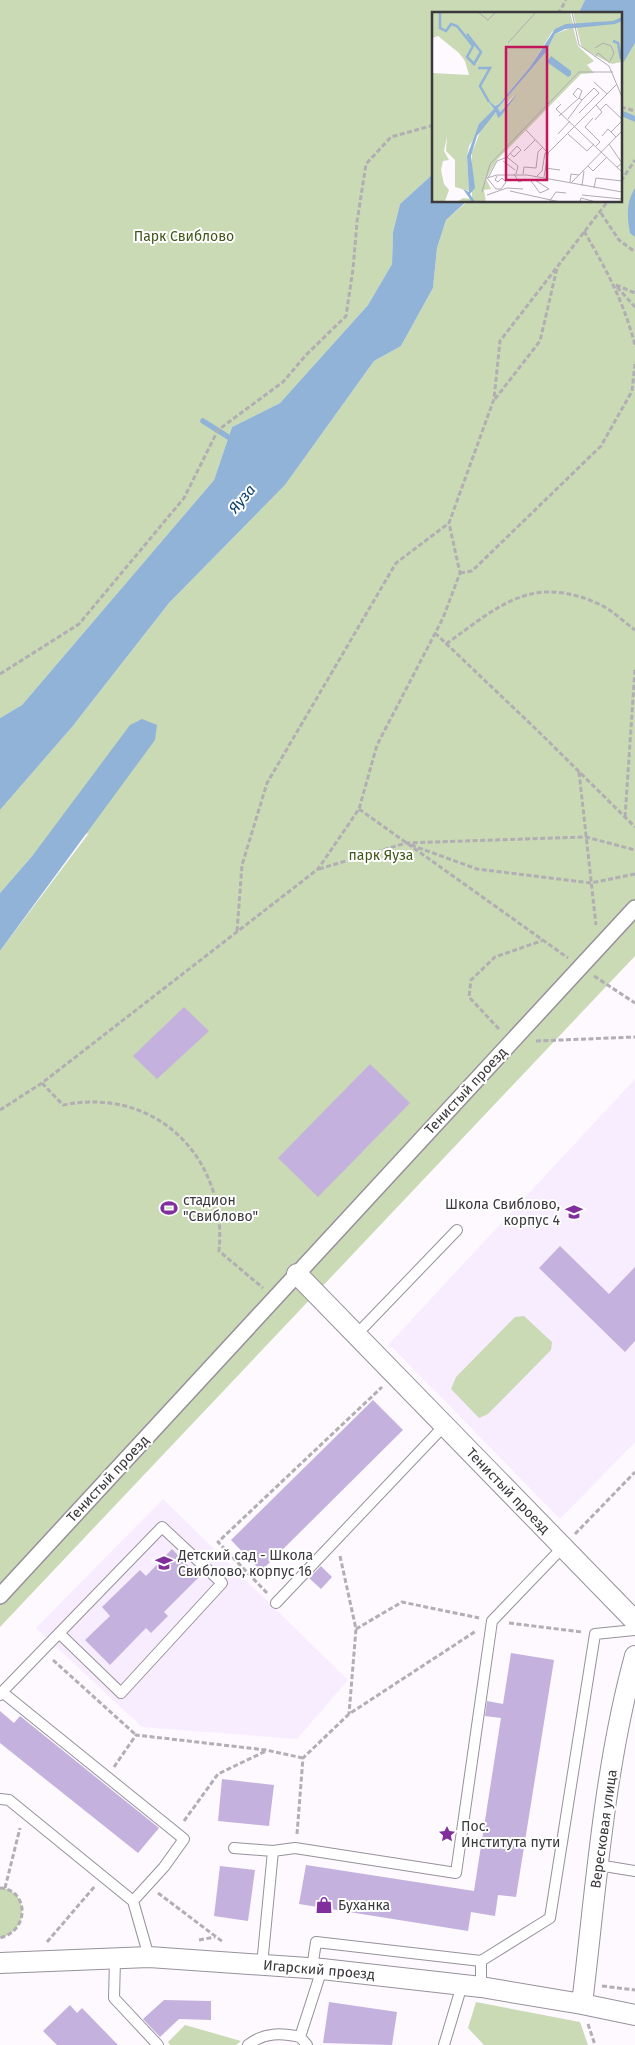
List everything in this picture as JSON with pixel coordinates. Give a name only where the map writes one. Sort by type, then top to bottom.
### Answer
[{"type":"street","name":"Тенистый проезд","points":[[0,1596],[635,908]]},
{"type":"street","name":"Тенистый проезд","points":[[297,1274],[444,1426],[479,1469],[526,1516],[563,1547],[635,1621]]},
{"type":"street","name":"Вересковая улица","points":[[582,2004],[598,1865],[628,1707],[635,1656]]},
{"type":"street","name":"Игарский проезд","points":[[0,1962],[149,1958],[317,1968],[471,1986],[582,2004],[635,2015]]},
{"type":"lane","points":[[356,1335],[457,1230]]},
{"type":"lane","points":[[276,1603],[444,1426]]},
{"type":"lane","points":[[60,1634],[120,1693],[222,1583],[162,1527],[1,1694],[184,1839],[133,1901]]},
{"type":"lane","points":[[234,1848],[273,1851],[295,1848],[456,1873],[492,1621],[563,1547]]},
{"type":"lane","points":[[444,2045],[481,1961],[550,1918],[595,1634],[635,1630]]},
{"type":"lane","points":[[0,1799],[9,1800],[133,1901],[149,1958]]},
{"type":"lane","points":[[256,1964],[273,1851]]},
{"type":"lane","points":[[598,1865],[635,1871]]},
{"type":"lane","points":[[248,2045],[256,2039],[280,2033],[304,2041],[317,1968],[316,1942],[481,1961]]},
{"type":"lane","points":[[115,1959],[114,1998],[158,2045]]},
{"type":"path","points":[[559,12],[566,0]]},
{"type":"path","points":[[622,107],[635,111]]},
{"type":"path","points":[[0,674],[79,624],[184,498],[218,430],[283,382],[306,354],[346,316],[366,164],[391,137],[432,126]]},
{"type":"path","points":[[622,180],[635,160]]},
{"type":"path","points":[[0,1110],[42,1083],[318,869],[359,809],[378,745],[443,618],[460,573],[449,523],[494,399],[500,341],[607,202]]},
{"type":"path","points":[[601,212],[619,240],[635,252]]},
{"type":"path","points":[[584,230],[615,285],[626,311],[635,345]]},
{"type":"path","points":[[494,399],[540,342],[558,266]]},
{"type":"path","points":[[615,285],[635,293]]},
{"type":"path","points":[[615,285],[635,307]]},
{"type":"path","points":[[460,573],[472,571],[601,446],[632,391],[635,364]]},
{"type":"path","points":[[237,932],[242,865],[267,783],[396,563],[449,523]]},
{"type":"path","points":[[446,644],[501,604],[532,593],[558,591],[602,606],[635,630]]},
{"type":"path","points":[[434,633],[635,827]]},
{"type":"path","points":[[625,817],[635,669]]},
{"type":"path","points":[[579,772],[598,948]]},
{"type":"path","points":[[359,809],[581,967],[635,1003]]},
{"type":"path","points":[[318,869],[406,843],[586,837],[635,850]]},
{"type":"path","points":[[406,843],[476,869],[591,883],[635,874]]},
{"type":"path","points":[[544,940],[495,957],[471,980],[469,997],[480,1011],[512,1042],[635,1037]]},
{"type":"path","points":[[42,1083],[63,1105],[90,1102],[124,1106],[157,1119],[184,1141],[205,1169],[215,1193],[220,1219],[219,1251],[262,1288]]},
{"type":"path","points":[[276,1603],[218,1542],[394,1375]]},
{"type":"path","points":[[563,1547],[635,1472]]},
{"type":"path","points":[[336,1541],[356,1629],[349,1714]]},
{"type":"path","points":[[356,1629],[402,1602],[492,1621],[595,1634]]},
{"type":"path","points":[[295,1848],[303,1758],[349,1714],[492,1621]]},
{"type":"path","points":[[43,1650],[136,1735],[266,1750],[303,1758]]},
{"type":"path","points":[[107,1777],[136,1735]]},
{"type":"path","points":[[176,1832],[218,1774],[266,1750]]},
{"type":"path","points":[[5,1888],[24,1812]]},
{"type":"path","points":[[52,1946],[43,1946],[104,1877]]},
{"type":"path","points":[[148,1885],[215,1936],[256,1964]]},
{"type":"path","points":[[0,1888],[5,1888],[17,1897],[23,1910],[21,1924],[11,1935],[0,1938]]},
{"type":"path","points":[[197,1940],[215,1936]]},
{"type":"shaded area","name":"Школа Свиблово, корпус 4","points":[[635,1079],[635,1442],[560,1519],[389,1344]]},
{"type":"shaded area","name":"Детский сад - Школа Свиблово, корпус 16","points":[[163,1499],[348,1680],[297,1739],[142,1727],[36,1628]]},
{"type":"green space","name":"Парк Свиблово","points":[[0,0],[585,0],[579,12],[432,12],[432,175],[400,204],[393,232],[392,264],[368,305],[280,403],[232,427],[214,480],[22,705],[0,718]]},
{"type":"green space","name":"парк Яуза","points":[[635,43],[635,956],[0,1627],[0,951],[89,833],[33,855],[0,893],[0,810],[72,727],[169,603],[285,485],[374,361],[401,346],[433,288],[437,248],[446,220],[467,202],[622,202],[622,65]]},
{"type":"green space","points":[[524,1316],[552,1342],[551,1350],[488,1414],[479,1418],[451,1389],[456,1377],[515,1317]]},
{"type":"green space","points":[[0,1888],[9,1890],[16,1895],[22,1910],[21,1919],[17,1927],[10,1934],[0,1938]]},
{"type":"green space","points":[[476,2002],[580,2022],[588,2045],[484,2045],[468,2028]]},
{"type":"green space","points":[[185,2025],[241,2041],[236,2045],[170,2045],[168,2042]]},
{"type":"water","points":[[585,0],[635,0],[635,43],[622,65],[622,12],[579,12]]},
{"type":"water","name":"Яуза","points":[[432,175],[432,202],[466,202],[446,220],[437,248],[433,288],[401,346],[374,361],[285,485],[169,603],[72,727],[0,810],[0,718],[22,705],[214,480],[232,427],[280,403],[368,305],[392,264],[393,232],[400,204]]},
{"type":"water","points":[[635,188],[635,237],[630,233],[628,216],[630,199]]},
{"type":"water","points":[[142,719],[157,725],[155,740],[0,951],[0,893],[33,855],[130,725]]},
{"type":"building","points":[[184,1007],[209,1031],[157,1079],[133,1056]]},
{"type":"building","points":[[370,1064],[410,1103],[318,1197],[278,1158]]},
{"type":"building","points":[[560,1246],[609,1294],[635,1267],[635,1341],[625,1352],[539,1268]]},
{"type":"building","points":[[373,1400],[403,1430],[261,1571],[231,1540]]},
{"type":"building","points":[[172,1549],[199,1577],[164,1612],[168,1616],[151,1633],[146,1628],[110,1665],[85,1640],[110,1616],[102,1607],[140,1570],[146,1576]]},
{"type":"building","points":[[321,1566],[332,1577],[321,1589],[309,1578]]},
{"type":"building","points":[[511,1653],[554,1660],[516,1897],[498,1895],[495,1916],[471,1912],[468,1931],[299,1904],[306,1865],[474,1891],[501,1718],[485,1716],[487,1701],[503,1704]]},
{"type":"building","points":[[0,1711],[14,1723],[20,1716],[159,1828],[138,1853],[0,1743]]},
{"type":"building","points":[[222,1779],[274,1785],[269,1826],[218,1821]]},
{"type":"building","points":[[220,1866],[255,1870],[248,1921],[214,1916]]},
{"type":"building","points":[[164,2000],[211,2001],[211,2020],[179,2019],[160,2037],[143,2019]]},
{"type":"building","points":[[329,2002],[397,2012],[392,2045],[323,2043]]},
{"type":"building","points":[[70,2005],[77,2013],[82,2008],[118,2045],[57,2045],[43,2031]]},
{"type":"waterway","points":[[622,113],[635,119]]},
{"type":"waterway","points":[[203,421],[233,440]]},
{"type":"place","name":"стадион \"Свиблово\"","points":[[169,1208]]},
{"type":"place","name":"Школа Свиблово, корпус 4","points":[[574,1212]]},
{"type":"place","name":"Детский сад - Школа Свиблово, корпус 16","points":[[164,1563]]},
{"type":"place","name":"Пос. Института пути","points":[[447,1834]]},
{"type":"place","name":"Буханка","points":[[324,1905]]}]
